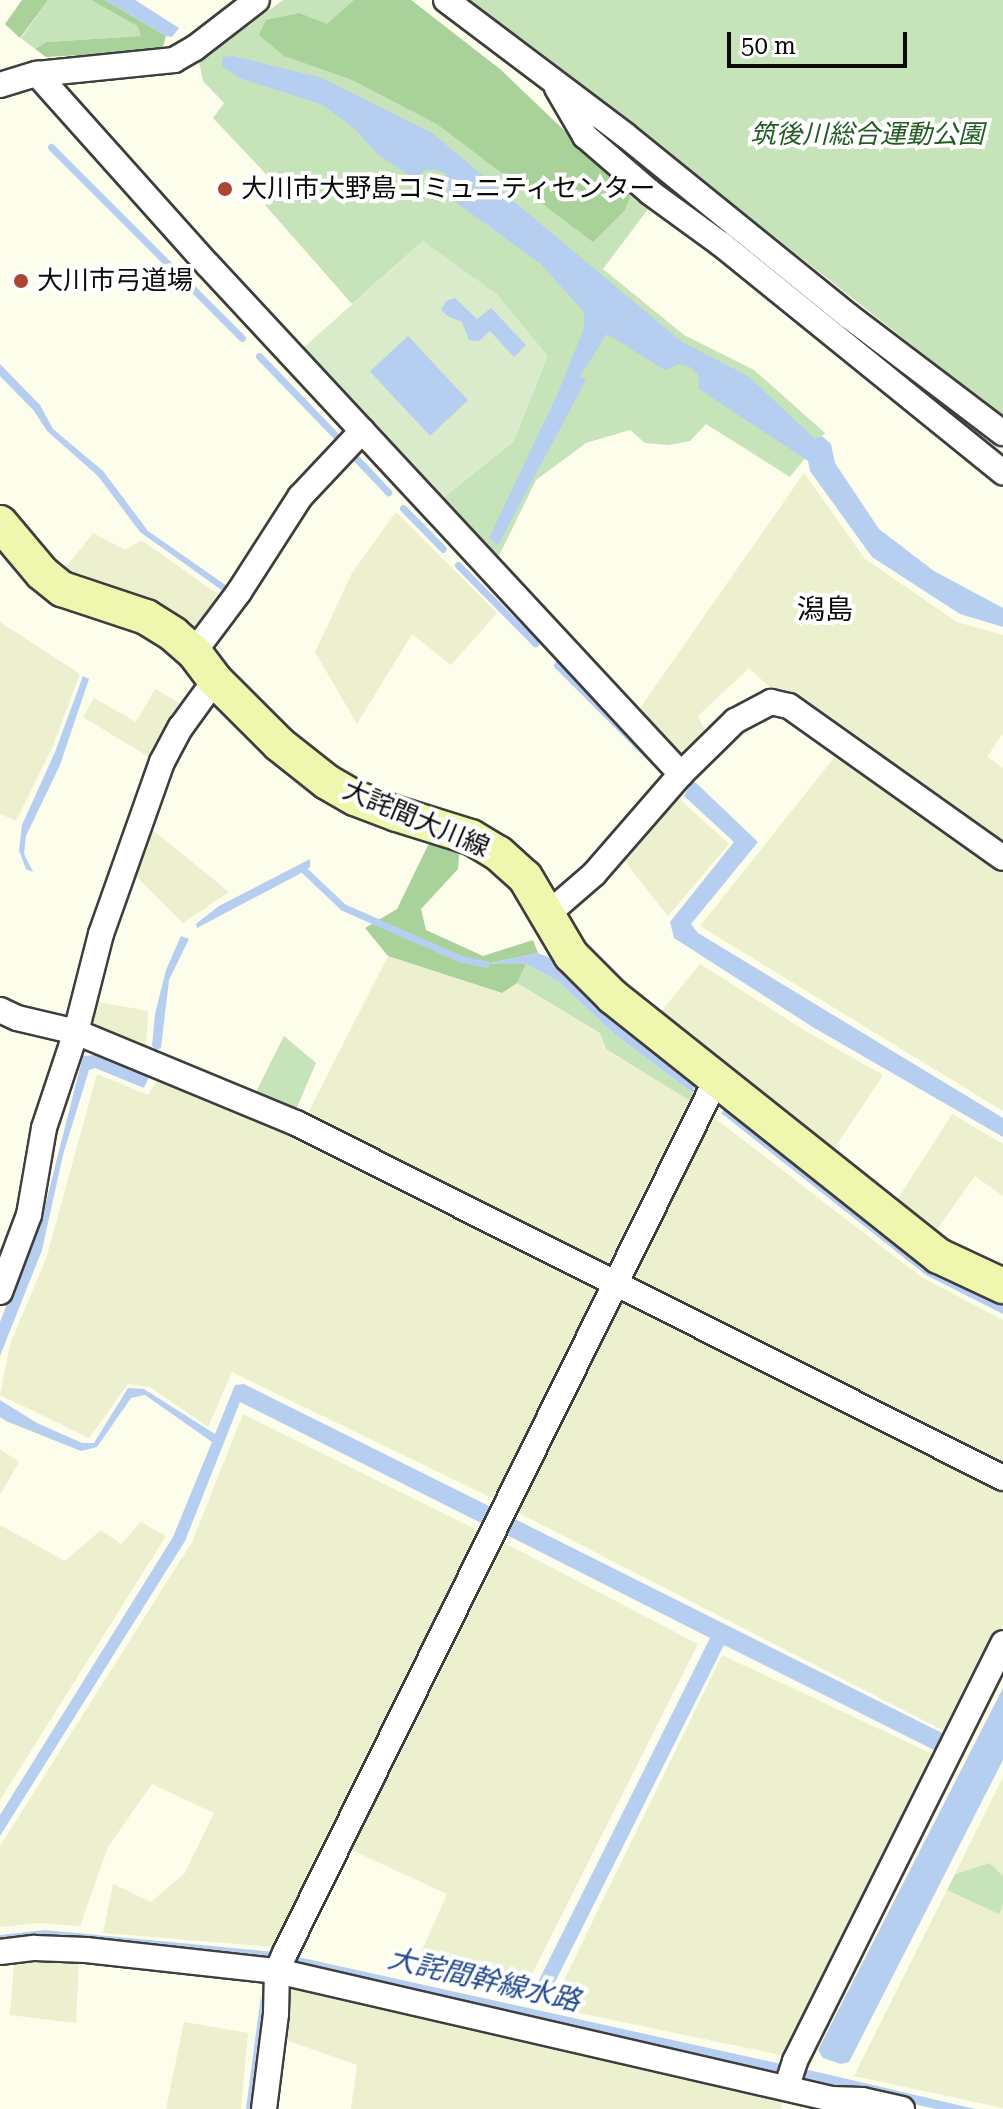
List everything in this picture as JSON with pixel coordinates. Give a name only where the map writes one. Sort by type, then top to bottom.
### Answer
[{"type":"main road","name":"大詫間大川線","points":[[0,523],[42,573],[62,589],[146,617],[194,652],[215,680],[279,744],[327,782],[355,798],[471,837],[498,853],[525,877],[571,955],[613,997],[939,1256],[1003,1286]]},
{"type":"street","points":[[0,85],[37,74],[174,60],[257,0]]},
{"type":"street","points":[[446,0],[1003,433]]},
{"type":"street","points":[[37,74],[362,431],[681,774]]},
{"type":"street","points":[[554,82],[585,136],[651,193],[721,244],[1003,472]]},
{"type":"street","points":[[194,652],[239,592],[300,497],[362,431]]},
{"type":"street","points":[[0,1292],[29,1215],[44,1128],[76,1032],[101,934],[162,762],[181,727],[215,680]]},
{"type":"street","points":[[549,913],[594,874],[681,774],[735,721],[771,702],[789,706],[1003,858]]},
{"type":"street","points":[[0,1010],[17,1018],[76,1032],[296,1123],[1003,1478]]},
{"type":"street","points":[[264,2109],[281,1962],[717,1078]]},
{"type":"street","points":[[787,2086],[795,2061],[1003,1643]]},
{"type":"street","points":[[0,1952],[35,1948],[281,1962],[787,2086],[834,2104],[862,2100],[902,2109]]},
{"type":"green space","points":[[22,0],[48,0],[20,38],[5,24]]},
{"type":"green space","points":[[48,0],[91,0],[137,26],[141,36],[46,42],[35,49],[21,38]]},
{"type":"green space","points":[[91,0],[105,0],[166,36],[163,47],[155,51],[46,57],[35,49],[46,42],[141,36],[137,26]]},
{"type":"green space","points":[[283,0],[411,0],[501,70],[631,194],[651,205],[603,269],[684,335],[754,370],[825,433],[790,477],[706,424],[690,441],[669,445],[645,443],[630,430],[586,443],[536,480],[497,560],[443,498],[514,441],[423,241],[352,304],[265,205],[282,191],[213,118],[224,103],[203,81],[199,62]]},
{"type":"green space","points":[[354,0],[411,0],[501,70],[631,194],[625,210],[593,242],[437,124],[350,79],[284,56],[259,35],[266,20],[299,13],[327,24]]},
{"type":"green space","name":"筑後川総合運動公園","points":[[468,0],[1003,0],[1003,417],[540,52]]},
{"type":"green space","points":[[423,241],[497,294],[548,356],[514,441],[443,498],[302,349]]},
{"type":"green space","points":[[804,473],[865,559],[957,622],[1003,635],[1003,733],[987,757],[1003,768],[1003,848],[771,688],[749,668],[698,716],[707,734],[682,762],[638,711]]},
{"type":"green space","points":[[396,512],[497,613],[451,665],[412,634],[357,724],[315,652],[352,573]]},
{"type":"green space","points":[[93,533],[125,550],[141,540],[222,597],[196,634],[60,575]]},
{"type":"green space","points":[[0,622],[80,674],[52,748],[16,821],[0,814]]},
{"type":"green space","points":[[155,689],[180,703],[152,759],[83,717],[94,698],[136,722]]},
{"type":"green space","points":[[837,754],[1003,869],[1003,1111],[700,926]]},
{"type":"green space","points":[[676,796],[729,844],[668,916],[622,858]]},
{"type":"green space","points":[[149,827],[229,892],[183,923],[134,874]]},
{"type":"green space","points":[[432,837],[460,843],[458,869],[421,909],[426,930],[483,956],[533,940],[538,953],[491,963],[526,964],[517,983],[502,993],[388,956],[365,928],[397,909]]},
{"type":"green space","points":[[388,956],[501,993],[517,983],[600,1033],[606,1049],[692,1102],[612,1271],[305,1119]]},
{"type":"green space","points":[[526,964],[558,981],[613,1033],[693,1093],[692,1102],[606,1049],[600,1033],[517,983]]},
{"type":"green space","points":[[700,964],[804,1030],[883,1075],[830,1155],[656,1018]]},
{"type":"green space","points":[[93,1001],[148,1011],[146,1047],[87,1025]]},
{"type":"green space","points":[[284,1036],[316,1063],[295,1112],[256,1092]]},
{"type":"green space","points":[[162,1073],[340,1153],[602,1286],[494,1499],[232,1372],[208,1427],[150,1387],[128,1384],[89,1438],[0,1395],[10,1344],[46,1259],[97,1074],[148,1095]]},
{"type":"green space","points":[[952,1114],[1003,1144],[1003,1196],[975,1176],[933,1235],[894,1205]]},
{"type":"green space","points":[[712,1116],[921,1277],[1003,1320],[1003,1469],[629,1277]]},
{"type":"green space","points":[[619,1296],[1003,1489],[1003,1625],[950,1734],[511,1509]]},
{"type":"green space","points":[[243,1414],[481,1532],[276,1947],[103,1933],[113,1884],[151,1902],[185,1873],[214,1813],[152,1784],[108,1847],[80,1926],[39,1923],[0,1927],[0,1846],[192,1542]]},
{"type":"green space","points":[[0,1449],[19,1462],[0,1495]]},
{"type":"green space","points":[[141,1522],[166,1536],[0,1800],[0,1525],[65,1561],[101,1530],[121,1544]]},
{"type":"green space","points":[[497,1539],[698,1644],[519,2000],[411,1975],[447,1894],[347,1848]]},
{"type":"green space","points":[[722,1655],[939,1757],[786,2056],[551,2007]]},
{"type":"green space","points":[[1003,1777],[1003,1876],[990,1863],[955,1874]]},
{"type":"green space","points":[[990,1863],[1003,1876],[1003,1904],[999,1914],[947,1890],[955,1874]]},
{"type":"green space","points":[[947,1890],[999,1913],[1003,1904],[1003,2108],[854,2076]]},
{"type":"green space","points":[[79,1961],[76,2023],[10,2015],[14,1963]]},
{"type":"green space","points":[[289,1982],[784,2093],[781,2109],[351,2109],[357,2065],[283,2039]]},
{"type":"green space","points":[[184,2022],[248,2033],[241,2109],[166,2109]]},
{"type":"water","points":[[105,0],[135,0],[179,28],[172,37],[166,36]]},
{"type":"water","points":[[233,56],[322,78],[432,133],[682,342],[748,376],[814,438],[823,437],[831,444],[835,463],[879,529],[934,571],[1003,608],[1003,627],[960,614],[872,557],[810,471],[808,461],[699,389],[698,375],[690,367],[679,364],[665,370],[607,334],[580,376],[586,380],[498,545],[489,538],[558,393],[584,328],[584,312],[541,264],[447,196],[449,185],[445,173],[433,169],[423,171],[416,180],[376,153],[356,130],[323,105],[239,78],[222,66],[223,57]]},
{"type":"water","points":[[455,298],[477,319],[491,308],[526,345],[514,357],[490,331],[479,341],[469,340],[462,322],[441,310],[446,301]]},
{"type":"water","points":[[408,336],[468,400],[430,436],[370,371]]},
{"type":"water","points":[[0,364],[40,405],[53,429],[103,471],[148,531],[227,586],[223,591],[140,532],[98,476],[47,431],[34,411],[0,376]]},
{"type":"water","points":[[83,676],[89,679],[60,765],[26,836],[24,854],[33,872],[26,869],[19,850],[22,825],[55,752]]},
{"type":"water","points":[[693,780],[758,842],[691,924],[698,933],[1003,1118],[1003,1137],[811,1026],[674,938],[670,922],[734,842],[684,796]]},
{"type":"water","points":[[310,859],[310,867],[305,871],[197,928],[196,924],[219,906]]},
{"type":"water","points":[[181,936],[189,939],[169,980],[161,1048],[156,1050],[152,1046],[155,1014],[166,970]]},
{"type":"water","points":[[538,953],[550,958],[598,1005],[696,1081],[693,1093],[613,1033],[558,981],[526,964],[486,964]]},
{"type":"water","points":[[94,1055],[149,1077],[144,1088],[95,1068],[89,1070],[63,1155],[42,1250],[0,1356],[0,1322],[44,1210],[83,1056]]},
{"type":"water","points":[[729,1105],[1003,1301],[1003,1314],[926,1275],[721,1113]]},
{"type":"water","points":[[244,1384],[493,1508],[483,1524],[240,1402],[185,1541],[0,1836],[0,1815],[173,1537],[212,1442],[145,1395],[131,1398],[97,1447],[81,1451],[6,1421],[0,1417],[0,1400],[37,1423],[82,1443],[94,1443],[128,1388],[144,1389],[215,1434],[235,1385]]},
{"type":"water","points":[[511,1517],[946,1735],[938,1752],[724,1645],[547,1998],[533,1992],[710,1638],[503,1533]]},
{"type":"water","points":[[1003,1688],[1003,1760],[849,2062],[841,2064],[823,2058],[818,2050]]},
{"type":"water","points":[[45,1930],[274,1952],[273,1958],[84,1942],[0,1944],[0,1935]]},
{"type":"water","points":[[298,1957],[975,2109],[936,2109],[295,1966]]},
{"type":"water","points":[[261,1995],[263,2008],[252,2109],[246,2109]]},
{"type":"waterway","points":[[51,147],[242,338]]},
{"type":"waterway","points":[[259,356],[338,438]]},
{"type":"waterway","points":[[354,456],[388,492]]},
{"type":"waterway","points":[[403,508],[443,549]]},
{"type":"waterway","points":[[458,565],[535,643]]},
{"type":"waterway","points":[[557,665],[660,768]]},
{"type":"waterway","points":[[305,871],[343,907],[461,959],[486,964]]},
{"type":"place","name":"大川市大野島コミュニティセンター","points":[[225,189]]},
{"type":"place","name":"大川市弓道場","points":[[21,281]]},
{"type":"district","name":"潟島","points":[[825,610]]},
{"type":"water label","name":"大詫間幹線水路","points":[[484,1980]]}]
